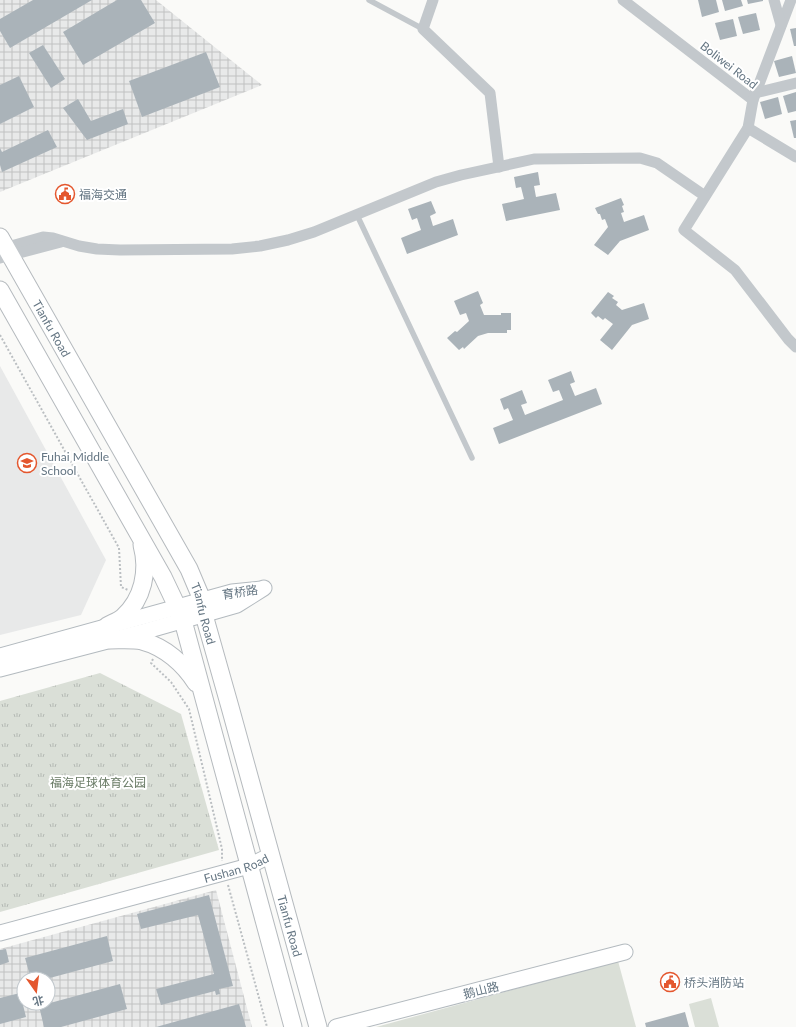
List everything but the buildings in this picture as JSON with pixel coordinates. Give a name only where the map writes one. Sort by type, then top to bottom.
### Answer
[{"type":"main road","name":"Tianfu Road","points":[[3,250],[189,569],[202,608],[318,1027]]},
{"type":"main road","name":"Tianfu Road","points":[[0,290],[138,532],[163,577],[180,614],[293,1027]]},
{"type":"main road","points":[[138,532],[143,550],[144,582],[140,595],[132,607],[109,633],[128,639],[142,641],[158,648],[174,658],[188,671],[205,701]]},
{"type":"street","points":[[433,0],[423,30],[490,93],[499,167]]},
{"type":"street","name":"Boliwei Road","points":[[623,0],[754,97],[791,0]]},
{"type":"street","points":[[774,0],[781,25]]},
{"type":"street","points":[[796,83],[754,97],[748,128],[684,230],[736,270],[788,339],[796,347]]},
{"type":"street","points":[[748,128],[796,157]]},
{"type":"street","points":[[3,250],[61,242],[97,249],[120,250],[232,249],[260,246],[288,240],[314,232],[436,182],[461,174],[534,159],[640,158],[657,163],[705,196]]},
{"type":"street","points":[[0,656],[109,633],[202,608]]},
{"type":"street","points":[[0,669],[109,633]]},
{"type":"street","name":"Fushan Road","points":[[0,933],[271,855]]},
{"type":"street","name":"Fushan Road","points":[[0,922],[224,868]]},
{"type":"street","name":"鹅山路","points":[[336,1027],[626,952]]},
{"type":"lane","points":[[369,0],[423,30]]},
{"type":"lane","points":[[357,215],[472,458]]},
{"type":"path","points":[[0,335],[119,548],[121,587],[130,591]]},
{"type":"path","points":[[154,656],[151,663],[171,682],[189,709],[222,849],[224,868],[267,1027]]},
{"type":"shaded area","points":[[0,0],[156,0],[262,85],[0,192]]},
{"type":"shaded area","name":"Fuhai Middle School","points":[[0,366],[106,560],[81,615],[0,635]]},
{"type":"shaded area","points":[[216,890],[252,1027],[0,1027],[0,949]]},
{"type":"green space","name":"福海足球体育公园","points":[[100,673],[181,714],[219,850],[0,912],[0,701]]},
{"type":"green space","points":[[618,961],[636,1027],[376,1027]]},
{"type":"green space","points":[[711,998],[719,1027],[695,1027],[689,1004]]},
{"type":"place","name":"福海交通","points":[[65,194]]},
{"type":"place","name":"Fuhai Middle School","points":[[27,463]]},
{"type":"place","name":"桥头消防站","points":[[670,982]]}]
